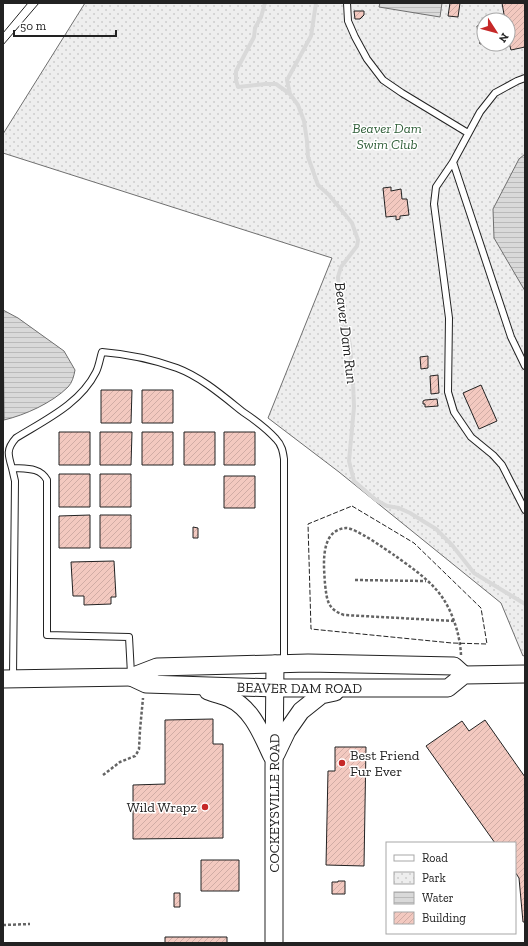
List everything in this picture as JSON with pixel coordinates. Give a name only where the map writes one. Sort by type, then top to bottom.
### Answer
[{"type":"main road","name":"BEAVER DAM ROAD","points":[[8,679],[131,677],[157,667],[280,664],[454,666],[464,675]]},
{"type":"main road","name":"COCKEYSVILLE ROAD","points":[[274,943],[275,688],[280,664]]},
{"type":"main road","name":"BEAVER DAM ROAD","points":[[131,677],[146,684],[275,688],[448,688],[464,675],[525,674]]},
{"type":"main road","points":[[187,685],[230,698],[240,706],[253,719],[274,760]]},
{"type":"main road","points":[[274,760],[293,721],[301,711],[321,694],[361,688]]},
{"type":"lane","points":[[347,3],[348,20],[354,37],[367,59],[383,80],[468,133]]},
{"type":"lane","points":[[525,78],[495,93],[480,112],[453,162],[436,187],[434,204],[449,318],[448,392],[454,412],[471,437],[493,454],[502,465],[525,510]]},
{"type":"lane","points":[[453,162],[510,337],[525,366]]},
{"type":"lane","points":[[8,679],[15,481],[8,454],[11,444],[16,438],[74,400],[87,387],[96,372],[102,352],[129,355],[176,368],[191,374],[224,396],[263,427],[277,440],[283,449],[280,664]]},
{"type":"lane","points":[[12,468],[38,471],[44,474],[48,480],[47,635],[129,637],[131,677]]},
{"type":"path","points":[[454,621],[344,615],[332,610],[326,592],[324,568],[325,547],[329,538],[338,530],[347,528],[381,545],[426,580],[443,598],[451,613],[454,621],[461,647],[464,675]]},
{"type":"path","points":[[354,580],[426,580]]},
{"type":"path","points":[[103,775],[120,762],[135,756],[139,749],[140,723],[144,696]]},
{"type":"path","points":[[3,925],[30,924]]},
{"type":"green space","name":"Beaver Dam Swim Club","points":[[85,3],[525,3],[525,655],[523,656],[501,603],[339,472],[268,418],[332,258],[3,153],[3,134]]},
{"type":"water","points":[[380,3],[442,3],[440,17],[379,7]]},
{"type":"water","points":[[525,154],[525,291],[494,238],[493,209],[519,159]]},
{"type":"water","points":[[3,310],[18,318],[64,351],[75,370],[73,379],[62,393],[29,412],[4,420]]},
{"type":"building","points":[[450,3],[460,3],[458,17],[448,16]]},
{"type":"building","points":[[502,3],[525,3],[525,47],[516,49],[516,12],[504,12]]},
{"type":"building","points":[[354,11],[364,11],[364,15],[360,19],[355,19]]},
{"type":"building","points":[[391,187],[391,191],[401,189],[402,199],[407,199],[409,215],[400,216],[400,219],[396,220],[396,216],[386,217],[383,188]]},
{"type":"building","points":[[428,356],[428,368],[421,369],[420,357]]},
{"type":"building","points":[[438,375],[439,393],[431,394],[430,376]]},
{"type":"building","points":[[481,385],[497,421],[479,429],[463,393]]},
{"type":"building","points":[[101,390],[132,390],[131,423],[101,423]]},
{"type":"building","points":[[142,390],[173,390],[173,423],[142,423]]},
{"type":"building","points":[[437,399],[438,406],[425,407],[425,404],[423,404],[423,401],[425,400]]},
{"type":"building","points":[[59,432],[90,432],[90,465],[59,465]]},
{"type":"building","points":[[100,432],[132,432],[131,465],[100,465]]},
{"type":"building","points":[[142,432],[173,432],[173,465],[142,465]]},
{"type":"building","points":[[184,432],[215,432],[215,465],[184,465]]},
{"type":"building","points":[[224,432],[255,432],[255,465],[224,465]]},
{"type":"building","points":[[59,474],[90,474],[90,507],[59,507]]},
{"type":"building","points":[[100,474],[131,474],[131,507],[100,507]]},
{"type":"building","points":[[224,476],[255,476],[255,508],[224,508]]},
{"type":"building","points":[[90,515],[90,548],[59,548],[59,516]]},
{"type":"building","points":[[100,515],[131,515],[131,548],[100,548]]},
{"type":"building","points":[[193,527],[198,528],[198,538],[193,538]]},
{"type":"building","points":[[114,561],[116,597],[111,597],[111,604],[84,605],[84,596],[73,596],[71,562]]},
{"type":"building","points":[[213,719],[213,744],[223,744],[223,838],[133,839],[133,785],[165,784],[165,720]]},
{"type":"building","points":[[485,720],[525,777],[525,922],[523,922],[519,878],[516,874],[516,842],[494,842],[426,746],[462,721],[469,731]]},
{"type":"building","points":[[335,747],[366,747],[364,866],[326,865],[328,771],[335,771]]},
{"type":"building","points":[[201,860],[239,860],[239,891],[201,891]]},
{"type":"building","points":[[345,881],[345,894],[332,894],[332,882]]},
{"type":"building","points":[[174,893],[180,893],[180,907],[174,907]]},
{"type":"building","points":[[165,937],[227,937],[227,943],[165,943]]},
{"type":"waterway","points":[[265,3],[261,17],[255,28],[254,37],[236,71],[236,80],[238,87],[276,84],[290,94]]},
{"type":"waterway","name":"Beaver Dam Run","points":[[316,3],[311,36],[287,80],[290,94],[298,105],[304,121],[308,157],[318,185],[329,195],[352,223],[358,240],[357,246],[341,267],[338,277],[340,300],[350,345],[353,382],[354,407],[349,461],[354,481],[376,500],[387,506],[399,508],[410,513],[436,529],[452,545],[474,573],[525,604]]},
{"type":"tram line","points":[[3,33],[28,3]]},
{"type":"tram line","points":[[3,45],[39,3]]},
{"type":"fence","points":[[352,506],[414,543],[481,608],[487,644],[452,643],[311,629],[308,524],[352,506]]},
{"type":"place","name":"Best Friend Fur Ever","points":[[342,763]]},
{"type":"place","name":"Wild Wrapz","points":[[205,807]]}]
